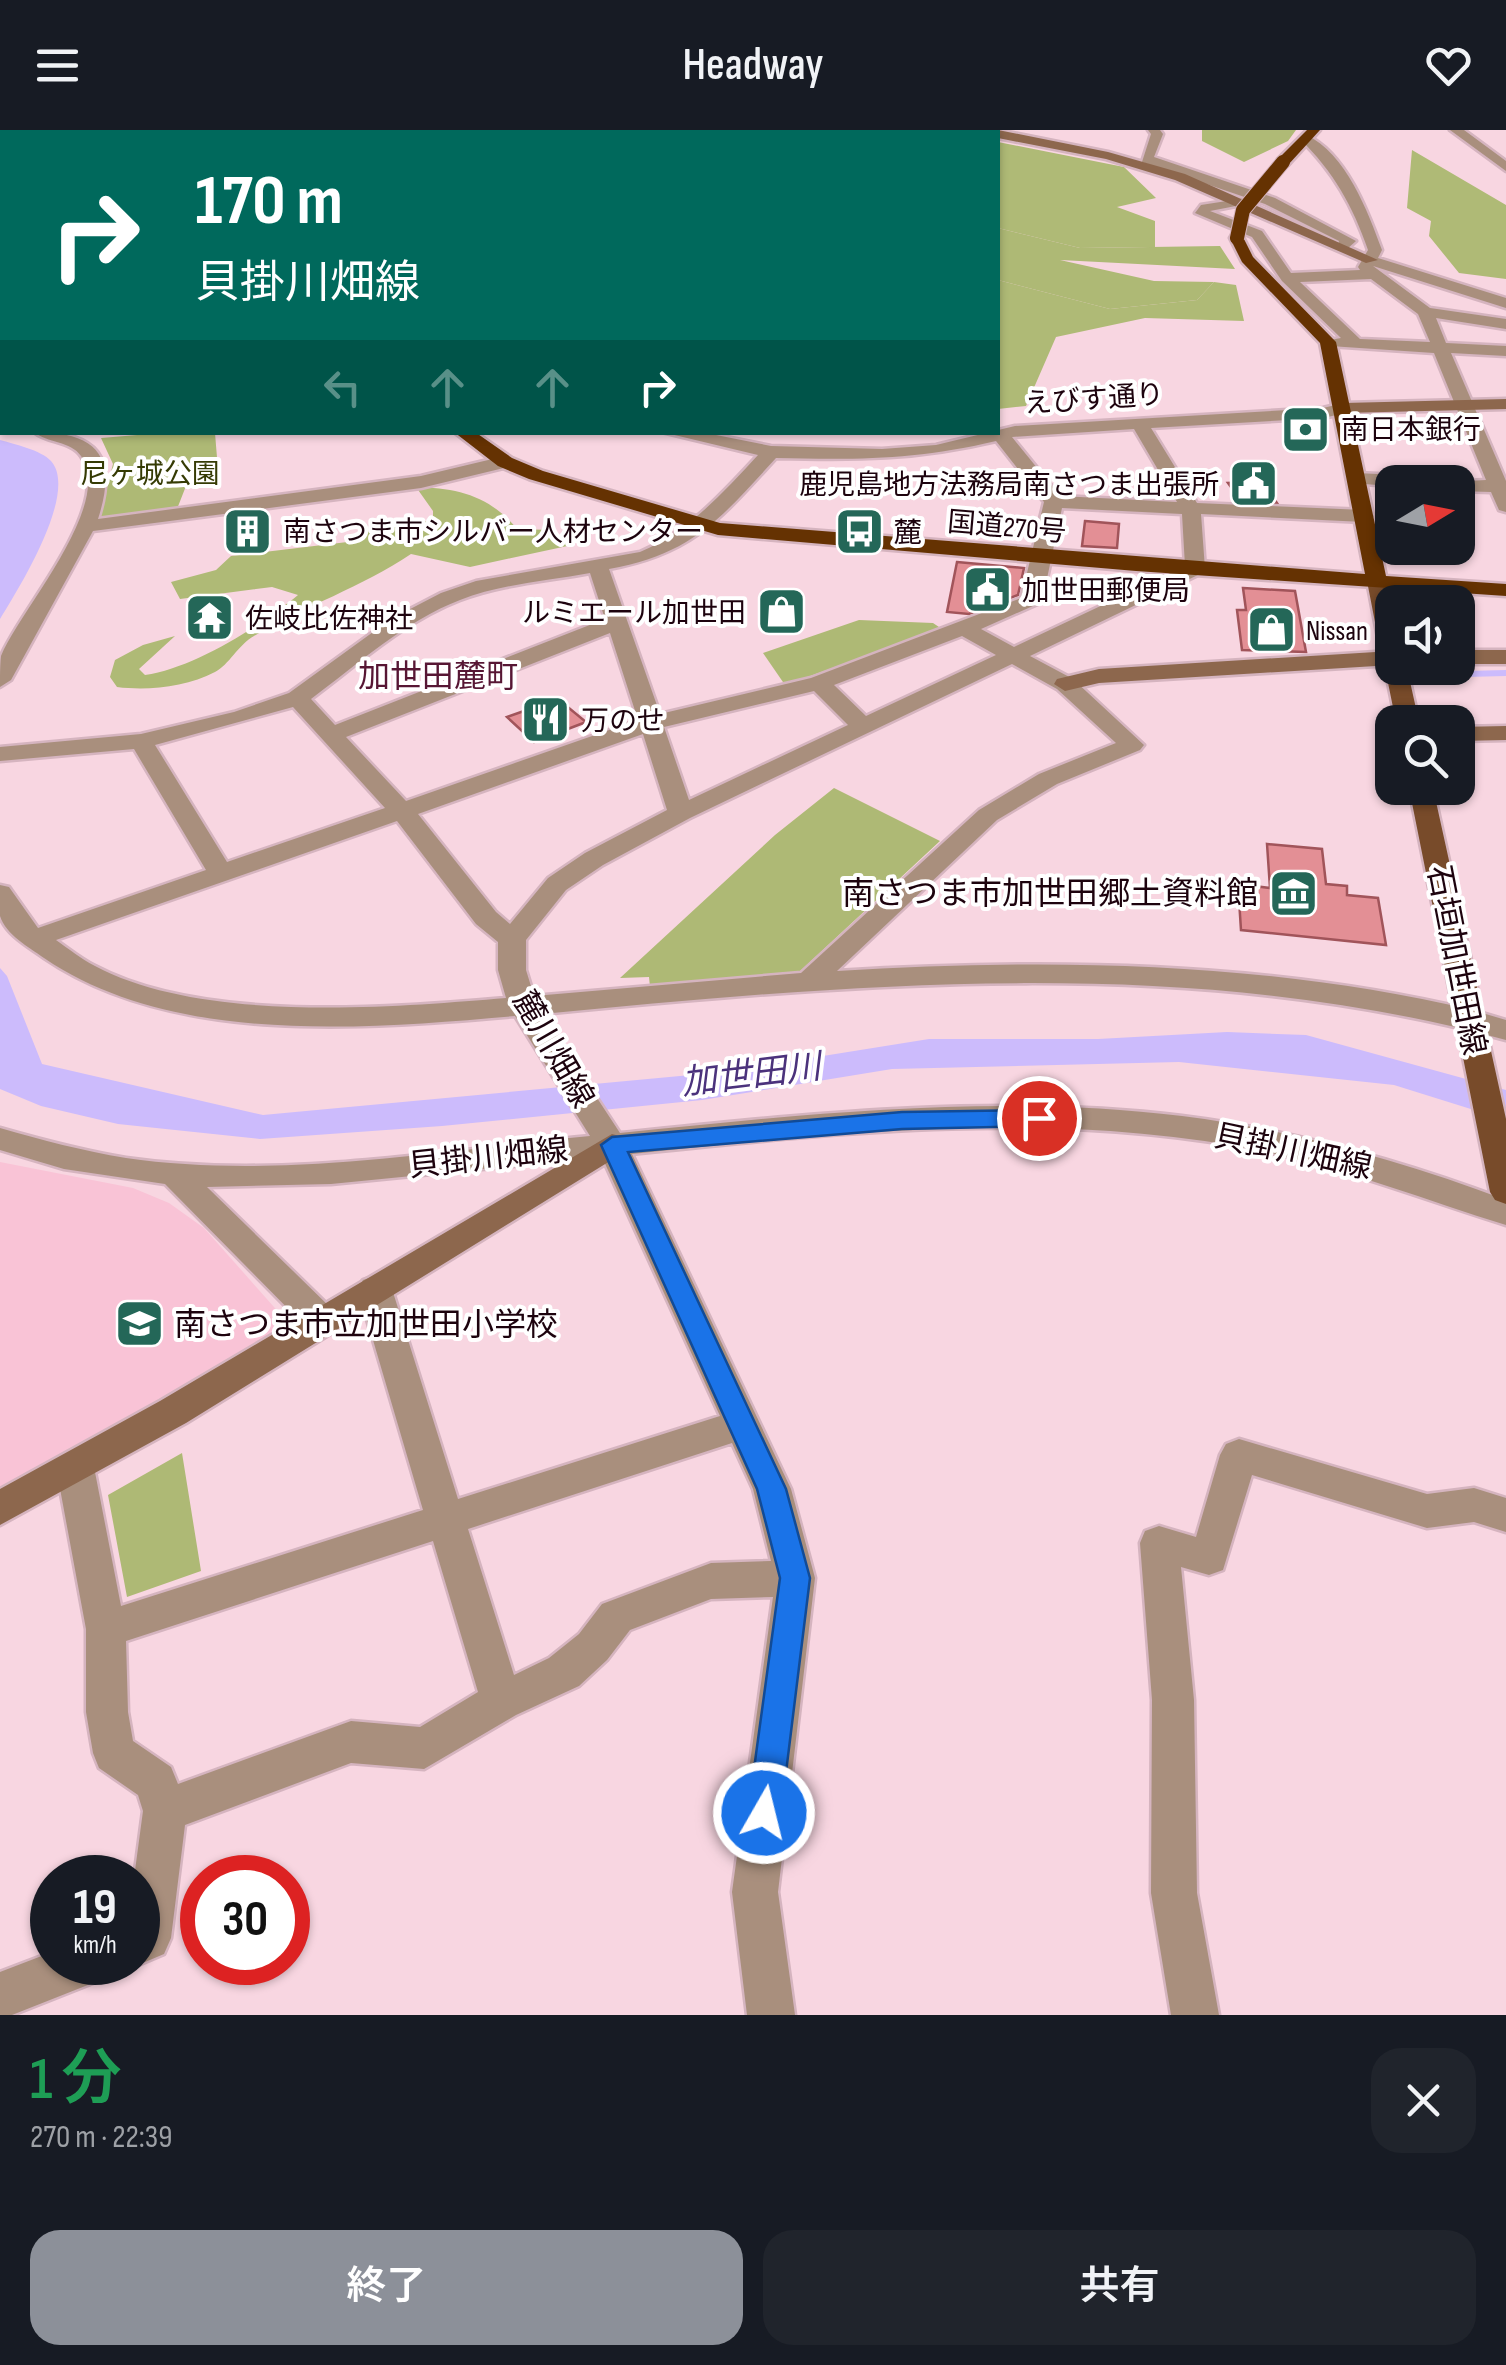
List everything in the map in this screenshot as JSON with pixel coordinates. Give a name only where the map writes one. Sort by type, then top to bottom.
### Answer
[{"type":"highway","points":[[1310,134],[1243,210],[1238,238],[1247,260],[1328,342],[1377,581]]},
{"type":"highway","name":"国道270号","points":[[467,435],[504,462],[702,526],[778,536],[1506,590]]},
{"type":"main road","points":[[1377,581],[1378,585]]},
{"type":"main road","name":"石垣加世田線","points":[[1425,805],[1506,1192]]},
{"type":"street","points":[[1154,130],[1157,134],[1147,158],[1210,179],[1237,193],[1270,201],[1349,241],[1342,246]]},
{"type":"street","points":[[1456,130],[1506,167]]},
{"type":"street","points":[[1000,134],[1137,164],[1241,201],[1342,246],[1425,312],[1504,494]]},
{"type":"street","points":[[1310,134],[1323,148],[1368,227],[1374,250],[1371,267]]},
{"type":"street","points":[[1241,201],[1206,208],[1202,214],[1257,234],[1289,233],[1371,267],[1506,303]]},
{"type":"street","points":[[1257,234],[1287,278],[1356,344]]},
{"type":"street","points":[[1287,278],[1371,267]]},
{"type":"street","points":[[1425,312],[1506,324]]},
{"type":"street","points":[[1328,342],[1506,351]]},
{"type":"street","points":[[1344,408],[1506,404]]},
{"type":"street","name":"えびす通り","points":[[687,435],[771,452],[911,454],[1001,435],[1138,422],[1323,413],[1344,408]]},
{"type":"street","points":[[297,698],[404,813],[486,918],[512,938],[558,884],[681,812],[1195,569],[1191,508],[1138,422]]},
{"type":"street","points":[[1001,435],[1054,502],[1364,516]]},
{"type":"street","points":[[0,680],[86,526],[98,478],[96,462],[76,437]]},
{"type":"street","points":[[0,754],[141,741],[297,698],[400,624],[448,597],[476,587],[598,566],[667,549],[702,526],[771,452]]},
{"type":"street","points":[[86,526],[342,494],[420,482],[504,462]]},
{"type":"street","points":[[1357,479],[1375,480]]},
{"type":"street","points":[[1475,488],[1504,494]]},
{"type":"street","points":[[33,939],[404,813],[653,723],[819,683],[1031,602],[1054,502]]},
{"type":"street","points":[[598,566],[681,812]]},
{"type":"street","points":[[332,734],[618,622]]},
{"type":"street","points":[[809,981],[988,815],[1060,773],[1132,745],[1065,684],[962,628]]},
{"type":"street","points":[[1065,684],[1098,676],[1375,657]]},
{"type":"street","points":[[1475,658],[1506,658]]},
{"type":"street","points":[[819,683],[862,726]]},
{"type":"street","points":[[1475,734],[1506,734]]},
{"type":"street","points":[[141,741],[222,875]]},
{"type":"street","points":[[0,893],[33,939],[86,972],[122,986],[209,1009],[312,1016],[526,1010],[809,981],[1036,975],[1200,979],[1270,985],[1469,1017],[1506,1030]]},
{"type":"street","name":"麓川畑線","points":[[512,938],[512,970],[526,1010],[608,1139],[772,1489],[795,1578],[754,1892],[771,2015]]},
{"type":"street","name":"貝掛川畑線","points":[[0,1139],[72,1159],[174,1174],[311,1174],[608,1139],[902,1120],[1078,1119],[1182,1127],[1283,1146],[1428,1182],[1506,1213]]},
{"type":"street","points":[[0,1508],[375,1289],[608,1139]]},
{"type":"street","points":[[174,1174],[322,1321]]},
{"type":"street","points":[[375,1289],[501,1701]]},
{"type":"street","points":[[106,1629],[742,1424]]},
{"type":"street","points":[[1196,2015],[1174,1892],[1173,1700],[1159,1543],[1210,1558],[1239,1455],[1427,1511],[1474,1505],[1506,1515]]},
{"type":"street","points":[[76,1467],[106,1629],[108,1712],[114,1753],[156,1782],[165,1812],[159,1855]]},
{"type":"street","points":[[165,1812],[350,1742],[424,1748],[501,1701],[564,1672],[593,1647],[616,1617],[710,1580],[795,1578]]},
{"type":"street","points":[[0,1996],[30,1984]]},
{"type":"shaded area","name":"南さつま市立加世田小学校","points":[[0,1162],[133,1188],[169,1203],[204,1228],[282,1316],[275,1332],[64,1459],[0,1490]]},
{"type":"green space","points":[[1202,130],[1296,130],[1288,141],[1244,162],[1202,141]]},
{"type":"green space","points":[[1000,142],[1124,167],[1156,198],[1117,207],[1155,221],[1155,247],[1080,248],[1000,228]]},
{"type":"green space","points":[[1412,150],[1506,205],[1506,279],[1459,273],[1429,236],[1431,221],[1407,208]]},
{"type":"green space","points":[[1000,228],[1080,248],[1220,246],[1235,269],[1060,260],[1154,281],[1214,282],[1197,300],[1110,309],[1000,281]]},
{"type":"green space","points":[[1000,281],[1110,309],[1197,300],[1214,282],[1236,285],[1244,321],[1145,318],[1056,337],[1026,406],[1000,409]]},
{"type":"green space","name":"尼ヶ城公園","points":[[215,435],[219,482],[186,486],[177,509],[99,518],[113,464],[101,438]]},
{"type":"green space","points":[[416,487],[472,496],[496,509],[517,529],[553,530],[572,545],[470,567],[411,554],[254,636],[220,669],[204,677],[167,687],[141,688],[117,687],[110,677],[115,660],[143,645],[175,636],[139,669],[145,675],[205,655],[245,633],[298,595],[272,587],[180,599],[171,582],[216,570],[231,556],[364,540],[369,530],[433,520],[433,511]]},
{"type":"green space","points":[[859,620],[933,623],[942,629],[785,685],[763,653]]},
{"type":"green space","points":[[834,788],[940,841],[797,974],[650,987],[649,977],[620,978],[775,835]]},
{"type":"green space","points":[[182,1453],[201,1571],[127,1597],[108,1495]]},
{"type":"water","points":[[0,440],[47,457],[58,475],[58,494],[43,540],[0,619]]},
{"type":"water","name":"加世田川","points":[[0,968],[7,976],[42,1064],[263,1115],[723,1072],[929,1039],[1098,1039],[1227,1032],[1306,1035],[1506,1090],[1506,1120],[1394,1085],[1179,1062],[892,1069],[702,1100],[442,1126],[260,1139],[118,1124],[41,1106],[0,1089]]},
{"type":"building","points":[[1262,482],[1277,503],[1241,501],[1228,483]]},
{"type":"building","points":[[1085,521],[1119,524],[1117,548],[1082,546]]},
{"type":"building","name":"加世田郵便局","points":[[957,562],[1024,568],[1018,595],[969,614],[947,612]]},
{"type":"building","name":"Nissan","points":[[1243,588],[1295,591],[1306,652],[1242,650],[1237,610],[1246,610]]},
{"type":"building","name":"万のせ","points":[[558,699],[586,722],[534,742],[507,717]]},
{"type":"building","name":"南さつま市加世田郷土資料館","points":[[1267,844],[1322,849],[1326,884],[1347,886],[1347,895],[1378,898],[1386,945],[1241,930],[1238,884],[1270,888]]},
{"type":"waterway","points":[[1475,674],[1506,673]]},
{"type":"place","name":"南日本銀行","points":[[1306,429]]},
{"type":"place","name":"鹿児島地方法務局南さつま出張所","points":[[1254,484]]},
{"type":"place","name":"南さつま市シルバー人材センター","points":[[248,531]]},
{"type":"place","name":"麓","points":[[859,532]]},
{"type":"place","name":"加世田郵便局","points":[[987,590]]},
{"type":"place","name":"ルミエール加世田","points":[[781,612]]},
{"type":"place","name":"佐岐比佐神社","points":[[210,618]]},
{"type":"place","name":"Nissan","points":[[1271,630]]},
{"type":"place","name":"万のせ","points":[[546,720]]},
{"type":"place","name":"南さつま市加世田郷土資料館","points":[[1293,893]]},
{"type":"place","name":"南さつま市立加世田小学校","points":[[139,1324]]},
{"type":"district","name":"加世田麓町","points":[[438,676]]},
{"type":"route","points":[[764,1813],[795,1578],[772,1489],[612,1145],[902,1120],[1039,1118]]}]
